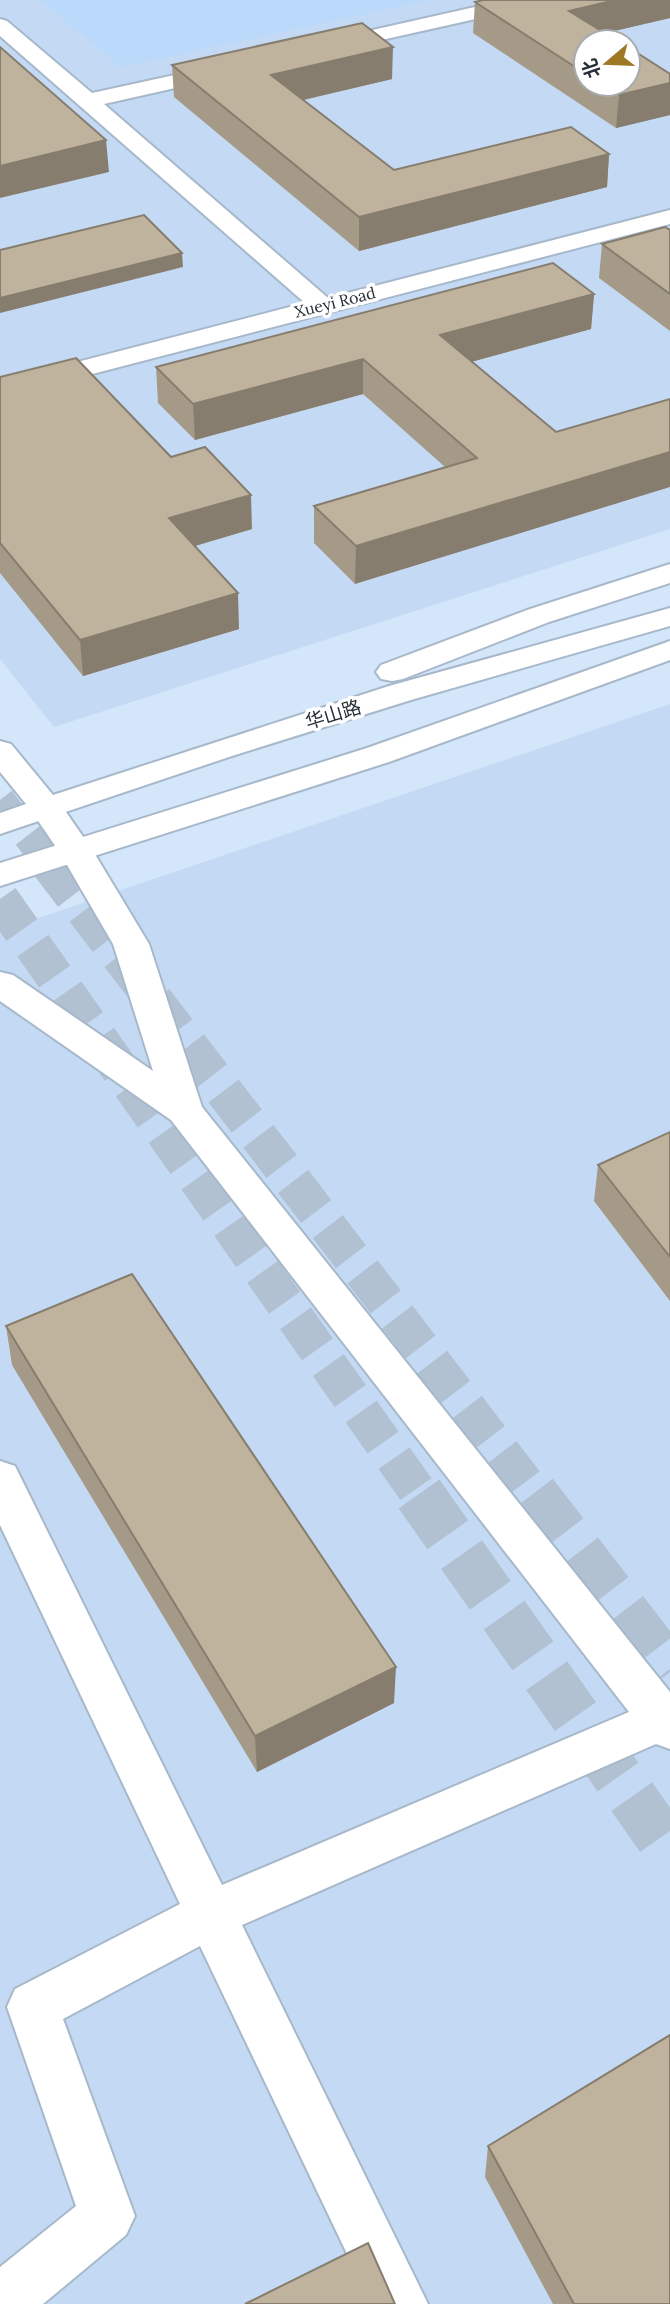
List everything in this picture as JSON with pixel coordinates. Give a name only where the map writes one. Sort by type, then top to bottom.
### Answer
[{"type":"street","points":[[304,52],[534,0]]},
{"type":"street","points":[[0,25],[322,305]]},
{"type":"street","points":[[87,101],[249,64]]},
{"type":"street","name":"Xueyi Road","points":[[0,390],[670,217]]},
{"type":"street","points":[[221,749],[401,668],[538,616],[670,573]]},
{"type":"street","name":"华山路","points":[[0,824],[221,749],[400,693],[670,617]]},
{"type":"street","points":[[12,871],[378,755],[670,650]]},
{"type":"street","points":[[378,755],[582,706],[670,676]]},
{"type":"street","points":[[0,751],[76,850],[131,944],[184,1111]]},
{"type":"street","points":[[0,984],[184,1111],[668,1721],[211,1914],[33,2007],[107,2216],[0,2303]]},
{"type":"street","points":[[0,1479],[400,2304]]},
{"type":"shaded area","points":[[0,0],[670,0],[670,529],[54,727],[0,659]]},
{"type":"shaded area","points":[[40,0],[430,0],[121,67]]},
{"type":"shaded area","points":[[670,704],[670,2304],[0,2304],[0,931]]},
{"type":"building","points":[[616,0],[569,11],[596,28],[572,28],[572,65],[475,2]]},
{"type":"building","points":[[362,23],[393,47],[271,75],[394,170],[571,127],[609,154],[359,217],[172,65]]},
{"type":"building","points":[[0,47],[106,140],[0,166]]},
{"type":"building","points":[[642,56],[670,74],[670,83],[642,90]]},
{"type":"building","points":[[144,215],[182,253],[0,298],[0,250]]},
{"type":"building","points":[[665,227],[670,230],[670,294],[602,244]]},
{"type":"building","points":[[553,263],[594,294],[440,335],[556,432],[670,399],[670,452],[356,546],[314,506],[477,458],[363,359],[193,404],[156,367]]},
{"type":"building","points":[[76,358],[171,457],[205,447],[251,495],[169,518],[238,593],[80,640],[0,543],[0,377]]},
{"type":"building","points":[[670,1132],[670,1257],[598,1165]]},
{"type":"building","points":[[132,1274],[396,1667],[255,1736],[6,1326]]},
{"type":"building","points":[[670,2035],[670,2304],[574,2304],[488,2146]]},
{"type":"building","points":[[368,2243],[395,2304],[245,2304]]},
{"type":"tunnel","points":[[0,800],[52,867]]},
{"type":"tunnel","points":[[50,865],[534,1495]]},
{"type":"tunnel","points":[[0,899],[420,1495]]},
{"type":"tunnel","points":[[419,1494],[670,1851]]},
{"type":"tunnel","points":[[533,1494],[670,1672]]}]
